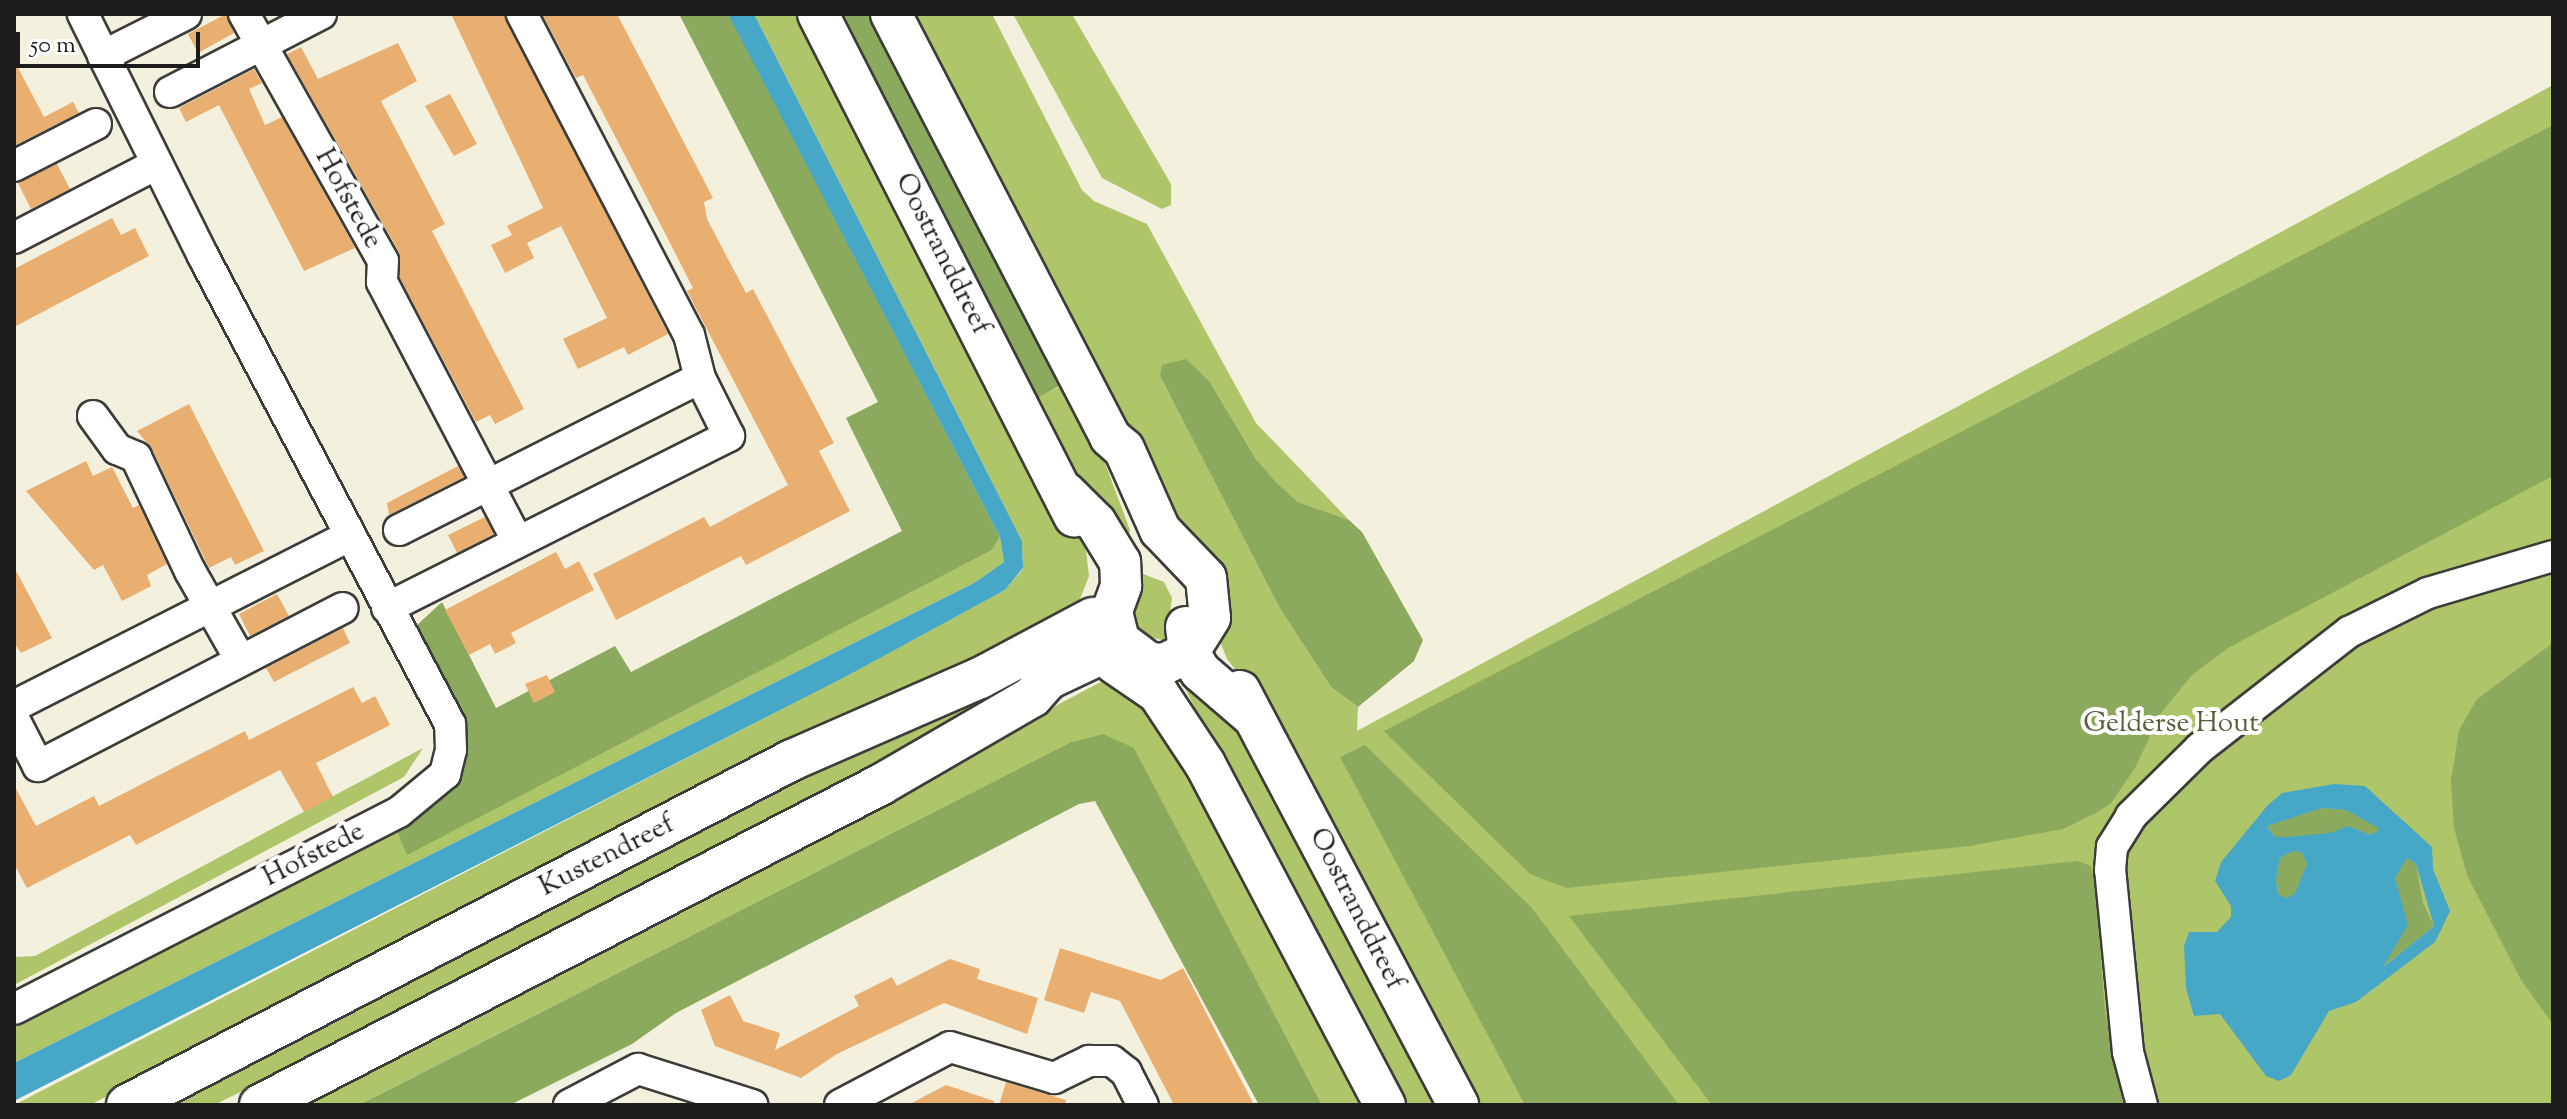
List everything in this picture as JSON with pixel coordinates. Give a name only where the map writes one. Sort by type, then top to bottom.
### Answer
[{"type":"main road","name":"Oostranddreef","points":[[818,14],[1066,493],[1137,558]]},
{"type":"main road","points":[[260,1105],[880,785],[1032,697],[1056,693],[1108,645],[1112,611],[1121,586],[1137,558],[1111,458],[1110,437],[891,14]]},
{"type":"main road","points":[[1137,558],[1206,578],[1212,605],[1175,660]]},
{"type":"main road","points":[[1108,645],[1139,660],[1175,660]]},
{"type":"main road","name":"Kustendreef","points":[[127,1105],[792,760],[980,678],[1108,645]]},
{"type":"main road","name":"Oostranddreef","points":[[1175,660],[1244,697],[1458,1105]]},
{"type":"main road","points":[[1175,660],[1205,764],[1385,1105]]},
{"type":"street","name":"Hofstede","points":[[14,1009],[399,812],[445,774],[450,724],[349,536],[83,14]]},
{"type":"street","points":[[103,56],[186,14]]},
{"type":"street","name":"Hofstede","points":[[244,14],[383,261],[382,282],[518,542]]},
{"type":"street","points":[[170,92],[321,14]]},
{"type":"street","points":[[387,608],[729,436],[700,378],[689,335],[522,14]]},
{"type":"street","points":[[14,166],[96,124]]},
{"type":"street","points":[[17,230],[157,164]]},
{"type":"street","points":[[399,530],[700,378]]},
{"type":"street","points":[[93,416],[117,449],[136,457],[190,571],[214,607],[240,659]]},
{"type":"street","points":[[14,706],[349,536]]},
{"type":"street","points":[[2142,1105],[2128,1052],[2111,902],[2112,847],[2131,816],[2200,748],[2349,632],[2428,593],[2553,556]]},
{"type":"street","points":[[14,719],[38,766],[343,608]]},
{"type":"street","points":[[840,1105],[950,1047],[997,1058],[1054,1078],[1089,1061],[1112,1061],[1126,1072],[1143,1105]]},
{"type":"street","points":[[569,1105],[638,1069],[752,1105]]},
{"type":"green space","points":[[679,14],[729,14],[1000,537],[992,550],[407,855],[394,825],[453,772],[417,633],[417,625],[442,602],[496,708],[615,646],[631,672],[902,531],[846,418],[878,402]]},
{"type":"green space","points":[[754,14],[795,14],[1086,550],[1089,576],[1073,617],[463,911],[90,1105],[14,1105],[842,678],[1005,590],[1023,569],[1022,541]]},
{"type":"green space","points":[[839,14],[868,14],[1061,385],[1038,398]]},
{"type":"green space","name":"Gelderse Hout","points":[[912,14],[992,14],[1082,190],[1094,201],[1147,224],[1256,423],[1349,520],[1298,502],[1276,482],[1256,459],[1210,382],[1160,376],[1279,607],[1331,687],[1358,707],[1357,731],[2553,85],[2553,1105],[1477,1105],[1251,690],[1227,659],[1176,530]]},
{"type":"green space","points":[[1013,14],[1072,14],[1171,184],[1171,205],[1162,209],[1102,178]]},
{"type":"green space","points":[[2553,125],[2553,476],[2228,648],[2192,675],[2161,713],[2135,768],[2111,803],[2096,813],[2063,829],[1970,846],[1567,888],[1530,874],[1384,731]]},
{"type":"green space","points":[[1186,359],[1210,382],[1256,459],[1276,482],[1298,502],[1349,520],[1362,532],[1423,640],[1414,661],[1358,707],[1331,687],[1279,607],[1160,376],[1162,365]]},
{"type":"green space","points":[[1067,383],[1105,463],[1130,530],[1128,537],[1070,473],[1033,400]]},
{"type":"green space","points":[[1000,537],[1004,562],[974,583],[14,1063],[14,1028],[394,825],[407,854],[992,550]]},
{"type":"green space","points":[[1143,574],[1164,582],[1172,598],[1166,641],[1137,634],[1131,613]]},
{"type":"green space","points":[[2553,643],[2553,1024],[2521,980],[2467,875],[2454,828],[2451,781],[2459,730],[2477,699]]},
{"type":"green space","points":[[1081,644],[872,771],[462,983],[214,1105],[154,1105],[860,741]]},
{"type":"green space","points":[[1190,672],[1231,713],[1442,1105],[1402,1105],[1266,853],[1181,680]]},
{"type":"green space","points":[[1101,682],[1134,692],[1168,735],[1359,1105],[1322,1105],[1134,749],[1069,743],[359,1105],[292,1105]]},
{"type":"green space","points":[[1103,734],[1134,748],[1322,1105],[1259,1105],[1095,801],[1079,804],[676,1013],[632,1044],[510,1105],[359,1105],[1069,743]]},
{"type":"green space","points":[[1365,745],[1532,908],[1679,1105],[1525,1105],[1340,757]]},
{"type":"green space","points":[[423,748],[404,777],[14,985],[14,957],[35,956]]},
{"type":"green space","points":[[2322,808],[2346,810],[2381,829],[2371,835],[2348,826],[2330,834],[2275,837],[2267,826]]},
{"type":"green space","points":[[2293,851],[2302,853],[2307,864],[2295,893],[2286,898],[2278,894],[2276,880],[2280,858]]},
{"type":"green space","points":[[2407,858],[2416,864],[2423,903],[2434,926],[2382,967],[2407,925],[2395,878]]},
{"type":"green space","points":[[2077,861],[2091,866],[2095,882],[2105,1012],[2123,1105],[1712,1105],[1569,916]]},
{"type":"water","points":[[728,14],[754,14],[1022,541],[1023,568],[1005,590],[843,678],[14,1101],[14,1063],[974,583],[1004,562],[1000,537]]},
{"type":"water","points":[[2334,784],[2365,786],[2432,847],[2433,869],[2450,911],[2435,942],[2356,1002],[2329,1011],[2291,1075],[2279,1081],[2266,1076],[2220,1014],[2194,1016],[2186,988],[2184,946],[2189,932],[2217,932],[2231,917],[2231,906],[2215,881],[2221,862],[2267,806],[2282,793]],"holes":[[[2322,808],[2346,810],[2380,829],[2371,835],[2348,826],[2330,833],[2275,837],[2267,826]],[[2293,851],[2302,853],[2307,864],[2295,893],[2286,898],[2278,894],[2276,880],[2280,858]],[[2407,858],[2416,864],[2434,926],[2383,967],[2408,925],[2395,878]]]},
{"type":"building","points":[[226,14],[234,33],[198,53],[188,34]]},
{"type":"building","points":[[451,14],[504,14],[668,334],[628,355],[624,347],[578,369],[563,339],[607,318],[561,226],[527,243],[534,258],[505,273],[491,245],[512,235],[507,226],[543,208]]},
{"type":"building","points":[[542,14],[617,14],[713,198],[704,202],[707,219],[746,293],[753,289],[834,443],[819,451],[850,511],[746,565],[741,556],[616,620],[593,574],[704,517],[710,527],[788,485],[687,291],[693,288],[628,161],[583,75],[576,78]]},
{"type":"building","points":[[398,43],[417,81],[381,101],[445,224],[432,231],[524,409],[495,424],[490,415],[476,422],[400,278],[399,252],[287,54],[301,47],[318,79]]},
{"type":"building","points":[[14,60],[44,117],[73,102],[79,113],[14,146]]},
{"type":"building","points":[[254,69],[262,83],[249,89],[265,125],[282,117],[355,248],[304,271],[219,105],[186,122],[179,108]]},
{"type":"building","points":[[450,94],[477,144],[454,156],[425,106]]},
{"type":"building","points":[[57,164],[70,189],[31,209],[18,183]]},
{"type":"building","points":[[112,218],[121,235],[135,228],[149,256],[14,327],[14,269]]},
{"type":"building","points":[[189,404],[264,551],[235,565],[231,557],[209,568],[152,449],[137,431]]},
{"type":"building","points":[[86,461],[93,476],[112,467],[133,508],[139,505],[167,564],[147,575],[151,586],[122,601],[103,565],[94,570],[26,491]]},
{"type":"building","points":[[458,466],[464,477],[389,515],[387,503]]},
{"type":"building","points":[[485,517],[494,534],[457,553],[448,535]]},
{"type":"building","points":[[556,552],[565,569],[579,561],[594,590],[511,633],[516,643],[495,654],[490,644],[469,655],[445,610]]},
{"type":"building","points":[[14,567],[52,638],[21,653],[14,643]]},
{"type":"building","points":[[277,594],[289,616],[250,636],[239,614]]},
{"type":"building","points":[[343,628],[350,643],[274,682],[266,668]]},
{"type":"building","points":[[547,675],[555,692],[534,703],[525,684]]},
{"type":"building","points":[[353,687],[362,703],[375,696],[390,725],[316,763],[333,797],[304,812],[280,770],[136,845],[130,835],[27,888],[14,864],[14,785],[36,826],[94,796],[99,806],[245,731],[249,740]]},
{"type":"building","points":[[1060,948],[1161,980],[1183,968],[1254,1105],[1174,1105],[1120,1001],[1091,992],[1084,1013],[1044,1000]]},
{"type":"building","points":[[950,959],[980,969],[977,979],[1038,998],[1027,1034],[944,1003],[837,1054],[801,1078],[715,1046],[701,1010],[730,995],[743,1021],[780,1033],[775,1050],[859,1006],[854,996],[892,977],[897,986]]},
{"type":"building","points":[[1006,1082],[1066,1100],[1065,1105],[999,1105]]},
{"type":"building","points":[[946,1085],[994,1101],[994,1105],[908,1105]]}]
